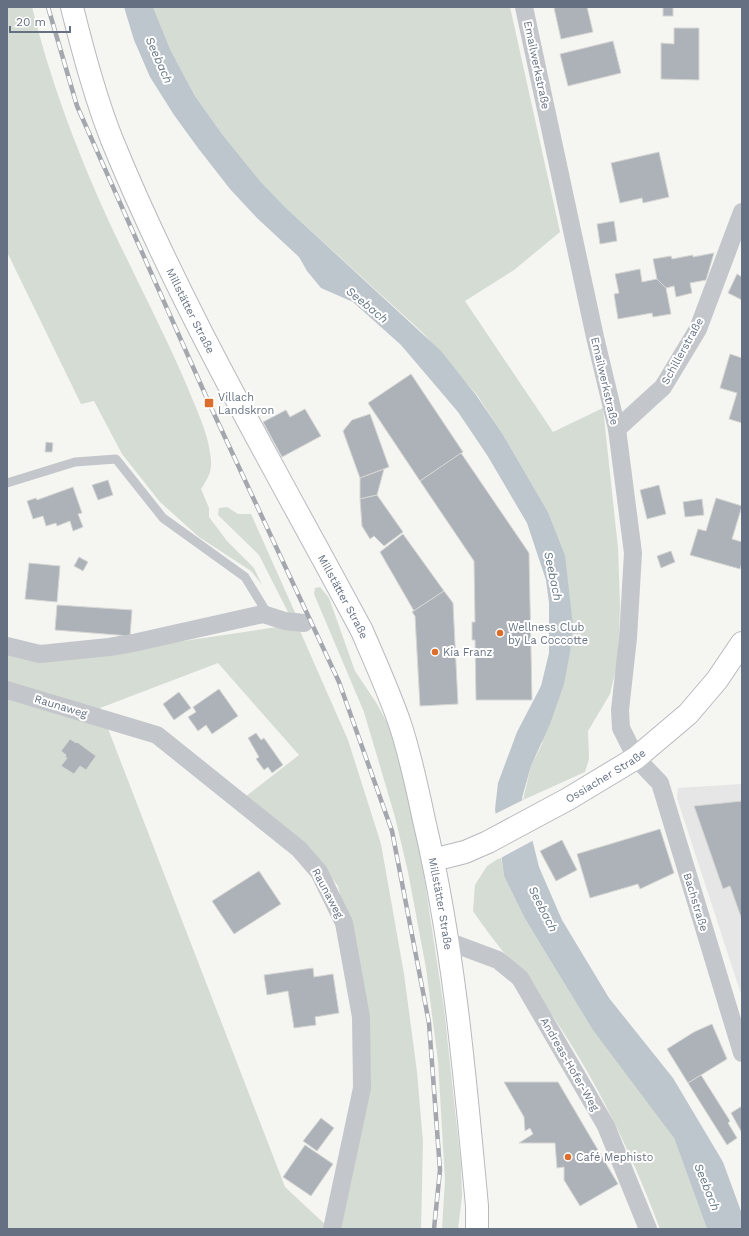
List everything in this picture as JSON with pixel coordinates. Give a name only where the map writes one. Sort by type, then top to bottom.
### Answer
[{"type":"street","name":"Millstätter Straße","points":[[72,7],[89,72],[112,138],[145,216],[184,298],[362,631],[382,677],[410,758],[434,860],[447,941],[460,1034],[477,1206],[477,1229]]},
{"type":"street","name":"Emailwerkstraße","points":[[524,7],[594,337],[617,429],[633,553],[628,638],[620,710],[621,728],[636,758]]},
{"type":"street","name":"Schillerstraße","points":[[617,429],[663,387],[698,329],[742,212]]},
{"type":"street","points":[[7,646],[40,654],[109,647],[263,614],[286,621],[304,623]]},
{"type":"street","name":"Ossiacher Straße","points":[[434,860],[465,852],[488,842],[568,799],[636,758],[688,714],[717,680],[742,643]]},
{"type":"street","name":"Raunaweg","points":[[7,690],[157,735],[299,849],[319,872],[344,923],[361,1017],[362,1088],[332,1229]]},
{"type":"street","name":"Bachstraße","points":[[636,758],[660,783],[742,1053]]},
{"type":"street","name":"Andreas-Hofer-Weg","points":[[447,941],[498,960],[520,978],[606,1126],[648,1229]]},
{"type":"lane","points":[[7,483],[75,462],[116,459],[163,518],[244,577],[264,608],[263,614]]},
{"type":"shaded area","points":[[7,7],[32,7],[50,72],[85,167],[112,229],[161,328],[203,425],[209,446],[211,468],[209,476],[201,489],[209,508],[209,517],[227,541],[254,568],[262,585],[251,571],[199,537],[160,502],[122,454],[94,401],[81,404],[7,252]]},
{"type":"shaded area","points":[[153,7],[510,7],[560,232],[514,270],[465,301],[553,432],[603,408],[618,548],[620,605],[618,661],[610,694],[588,731],[589,759],[585,772],[523,800],[531,766],[542,744],[565,555],[548,512],[502,433],[477,395],[423,333],[285,207],[260,181],[222,134],[195,96],[171,51]]},
{"type":"shaded area","points":[[227,507],[238,514],[251,514],[297,617],[290,616],[259,555],[218,515],[219,508]]},
{"type":"shaded area","points":[[320,587],[329,598],[355,671],[377,704],[389,726],[411,808],[423,870],[444,1008],[461,1165],[462,1196],[458,1229],[442,1229],[445,1180],[438,1061],[426,968],[408,872],[395,817],[364,712],[314,594],[315,588]]},
{"type":"shaded area","points":[[277,627],[300,631],[348,740],[381,844],[404,974],[417,1072],[423,1142],[421,1229],[340,1229],[368,1095],[353,949],[338,886],[313,854],[245,797],[299,755],[218,663],[100,708],[285,1187],[330,1229],[7,1229],[7,652],[150,646]]},
{"type":"shaded area","points":[[742,784],[742,997],[677,798],[678,788]]},
{"type":"shaded area","points":[[501,857],[504,876],[524,917],[559,973],[674,1138],[707,1229],[660,1229],[638,1173],[599,1092],[584,1066],[552,1015],[473,911],[475,885],[487,866]]},
{"type":"water","name":"Seebach","points":[[124,7],[153,7],[171,51],[195,96],[222,134],[260,181],[285,207],[441,351],[476,395],[502,433],[548,512],[565,555],[573,626],[564,684],[550,724],[531,766],[522,798],[539,867],[562,920],[609,998],[673,1078],[723,1162],[742,1214],[742,1229],[707,1229],[674,1138],[593,1030],[524,917],[504,876],[495,809],[498,783],[517,732],[541,686],[549,653],[549,603],[546,580],[527,523],[487,455],[458,412],[401,345],[353,302],[321,288],[307,271],[299,257],[257,218],[230,189],[174,115],[150,77],[134,40]]},
{"type":"pier","points":[[525,799],[534,840],[499,859],[493,815]]},
{"type":"building","points":[[587,7],[593,32],[561,39],[554,8]]},
{"type":"building","points":[[663,7],[673,7],[673,16],[663,16]]},
{"type":"building","points":[[674,28],[699,28],[699,80],[661,79],[661,43],[674,44]]},
{"type":"building","points":[[613,41],[621,73],[568,86],[560,54]]},
{"type":"building","points":[[659,152],[669,197],[643,203],[642,198],[620,203],[611,163]]},
{"type":"building","points":[[614,221],[617,241],[600,244],[597,224]]},
{"type":"building","points":[[714,253],[706,280],[690,283],[692,293],[676,297],[674,286],[666,288],[657,279],[653,259],[671,256],[672,259],[693,255],[693,257]]},
{"type":"building","points":[[640,269],[642,282],[657,279],[666,288],[671,314],[653,317],[652,313],[618,319],[614,294],[619,293],[615,274]]},
{"type":"building","points":[[737,274],[742,277],[742,300],[728,293]]},
{"type":"building","points":[[730,354],[742,358],[742,423],[729,419],[737,393],[720,388]]},
{"type":"building","points":[[411,374],[463,452],[420,481],[368,403]]},
{"type":"building","points":[[305,409],[321,436],[282,457],[263,422],[286,410],[290,417]]},
{"type":"building","points":[[370,414],[389,467],[360,478],[343,431],[352,420]]},
{"type":"building","points":[[46,442],[53,443],[52,452],[45,452]]},
{"type":"building","points":[[461,453],[529,553],[532,700],[476,700],[475,640],[472,640],[472,622],[475,622],[474,561],[420,481]]},
{"type":"building","points":[[384,469],[377,495],[360,499],[360,478]]},
{"type":"building","points":[[108,480],[113,495],[98,500],[92,485]]},
{"type":"building","points":[[659,485],[666,514],[647,519],[640,490]]},
{"type":"building","points":[[73,487],[82,513],[78,514],[83,527],[73,531],[70,521],[57,526],[56,523],[46,526],[43,516],[33,519],[27,501],[36,498],[37,500]]},
{"type":"building","points":[[377,495],[403,532],[384,546],[374,536],[370,539],[362,526],[360,499]]},
{"type":"building","points":[[716,498],[742,506],[732,539],[742,542],[742,563],[740,569],[690,555],[698,529],[706,531]]},
{"type":"building","points":[[702,499],[704,515],[685,517],[683,502]]},
{"type":"building","points":[[403,534],[444,591],[414,611],[380,552]]},
{"type":"building","points":[[671,551],[675,562],[661,568],[657,556]]},
{"type":"building","points":[[79,557],[88,562],[83,571],[74,566]]},
{"type":"building","points":[[29,563],[60,566],[57,602],[25,599]]},
{"type":"building","points":[[444,591],[453,603],[458,704],[420,706],[415,616],[412,612]]},
{"type":"building","points":[[57,605],[132,610],[130,636],[55,630]]},
{"type":"building","points":[[219,689],[238,716],[212,734],[206,725],[198,731],[188,717],[196,712],[193,707]]},
{"type":"building","points":[[179,692],[191,708],[174,720],[163,704]]},
{"type":"building","points":[[256,733],[261,740],[264,738],[283,765],[272,773],[268,767],[264,770],[256,759],[259,757],[248,738]]},
{"type":"building","points":[[70,739],[76,743],[77,742],[96,756],[86,770],[80,766],[74,774],[61,766],[67,758],[61,751]]},
{"type":"building","points":[[742,801],[742,920],[730,886],[723,889],[694,806]]},
{"type":"building","points":[[660,829],[674,873],[640,889],[638,884],[590,898],[577,854]]},
{"type":"building","points":[[562,840],[577,870],[556,881],[540,851]]},
{"type":"building","points":[[259,871],[281,904],[234,934],[212,901]]},
{"type":"building","points":[[313,968],[314,977],[333,974],[339,1013],[315,1017],[316,1025],[294,1028],[288,991],[267,995],[264,975]]},
{"type":"building","points":[[712,1024],[727,1059],[688,1083],[667,1049],[694,1032]]},
{"type":"building","points":[[701,1075],[730,1121],[728,1123],[737,1138],[727,1145],[688,1083]]},
{"type":"building","points":[[504,1082],[558,1082],[618,1184],[580,1206],[564,1180],[564,1167],[557,1168],[555,1143],[519,1143],[533,1134],[530,1128],[525,1131],[524,1117]]},
{"type":"building","points":[[742,1106],[742,1133],[731,1113]]},
{"type":"building","points":[[321,1118],[334,1128],[317,1151],[303,1141]]},
{"type":"building","points":[[305,1145],[333,1164],[311,1196],[283,1177]]},
{"type":"railway","points":[[48,7],[77,106],[209,403],[339,682],[392,831],[429,1023],[440,1170],[434,1229]]},
{"type":"place","name":"Villach Landskron","points":[[209,403]]},
{"type":"place","name":"Wellness Club by La Coccotte","points":[[500,633]]},
{"type":"place","name":"Kia Franz","points":[[435,652]]},
{"type":"place","name":"Café Mephisto","points":[[568,1157]]}]
